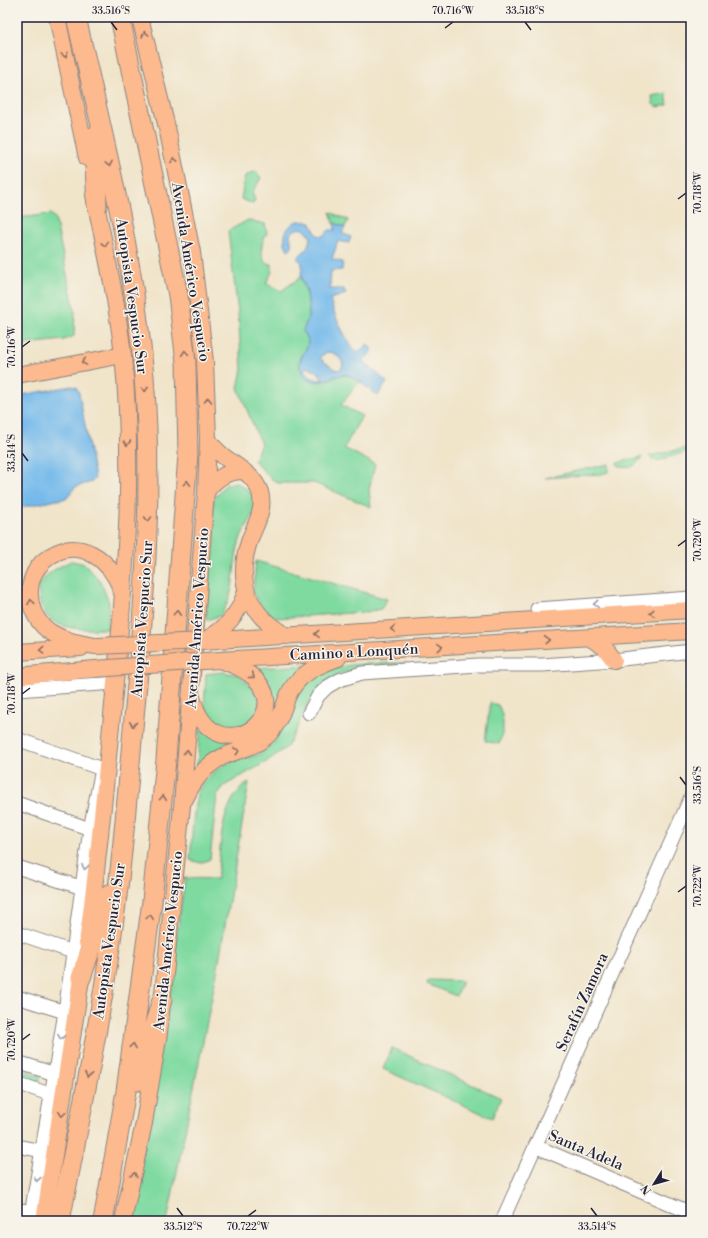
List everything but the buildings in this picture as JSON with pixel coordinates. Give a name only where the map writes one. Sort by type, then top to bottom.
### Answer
[{"type":"highway","points":[[76,17],[81,66],[94,159],[97,206]]},
{"type":"highway","name":"Autopista Vespucio Sur","points":[[60,1221],[106,973],[122,856],[146,576],[149,495],[146,413],[141,341],[130,268],[76,17]]},
{"type":"highway","points":[[103,1221],[115,1154],[144,966],[159,837],[187,488],[189,421],[186,362],[178,295],[120,17]]},
{"type":"highway","points":[[81,978],[122,856]]},
{"type":"highway","points":[[115,1154],[162,1000]]},
{"type":"main road","points":[[44,1221],[93,897],[123,597],[128,481],[123,355],[113,289],[58,17]]},
{"type":"main road","name":"Avenida Américo Vespucio","points":[[123,1221],[151,1086],[159,1033],[182,806],[206,492],[208,439],[205,362],[192,252],[168,132],[140,17]]},
{"type":"main road","points":[[17,375],[123,355]]},
{"type":"main road","points":[[204,641],[222,629],[232,619],[241,606],[246,591],[246,554],[260,517],[262,504],[257,486],[244,472],[221,456],[208,439]]},
{"type":"main road","points":[[206,492],[214,482],[225,474],[244,472]]},
{"type":"main road","points":[[96,646],[76,643],[59,637],[47,630],[38,620],[31,606],[30,598],[35,573],[44,561],[55,553],[70,550],[86,551],[98,556],[108,565],[116,578],[123,597]]},
{"type":"main road","points":[[246,591],[253,607],[263,620],[287,636]]},
{"type":"main road","points":[[446,626],[486,617],[537,610]]},
{"type":"main road","name":"Camino a Lonquén","points":[[17,652],[691,610]]},
{"type":"main road","name":"Camino a Lonquén","points":[[17,676],[210,660],[691,631]]},
{"type":"main road","points":[[590,638],[604,647],[614,660]]},
{"type":"main road","points":[[182,806],[194,783],[207,766],[220,758],[255,745],[268,735],[281,717],[290,690],[301,677],[320,665],[359,652]]},
{"type":"main road","points":[[191,694],[200,715],[209,727],[220,734],[232,736],[242,734],[259,724],[266,704],[262,686],[254,676],[246,671],[210,660]]},
{"type":"main road","points":[[102,769],[110,738]]},
{"type":"street","points":[[537,610],[691,598]]},
{"type":"street","name":"Camino a Lonquén","points":[[309,713],[318,696],[327,687],[339,680],[362,673],[478,665],[500,666],[614,660],[691,651]]},
{"type":"street","points":[[17,690],[115,683]]},
{"type":"street","points":[[17,739],[102,769],[90,829],[83,888],[52,1095],[31,1216],[17,1210]]},
{"type":"street","name":"Serafín Zamora","points":[[502,1221],[691,797]]},
{"type":"street","points":[[17,803],[90,829]]},
{"type":"street","points":[[17,867],[83,888]]},
{"type":"street","points":[[17,933],[73,952]]},
{"type":"street","points":[[17,997],[64,1012]]},
{"type":"street","points":[[17,1062],[55,1074]]},
{"type":"street","points":[[17,1083],[52,1095]]},
{"type":"street","points":[[17,1146],[42,1151]]},
{"type":"street","name":"Santa Adela","points":[[535,1146],[691,1213]]},
{"type":"green space","points":[[666,93],[668,105],[656,107],[653,104],[652,96]]},
{"type":"green space","points":[[256,171],[261,178],[252,193],[255,199],[253,204],[241,199],[245,176]]},
{"type":"green space","points":[[330,212],[348,220],[345,227],[334,223]]},
{"type":"green space","points":[[51,214],[55,218],[75,312],[74,336],[64,340],[17,345],[17,218]]},
{"type":"green space","points":[[248,220],[265,224],[267,233],[262,244],[262,255],[266,263],[272,264],[272,272],[266,283],[281,291],[301,277],[309,304],[308,316],[303,331],[308,341],[300,361],[302,370],[311,381],[326,381],[345,375],[359,382],[341,405],[362,416],[344,448],[375,464],[369,490],[371,507],[314,483],[278,483],[270,478],[254,460],[261,444],[238,388],[242,369],[238,313],[228,231]]},
{"type":"green space","points":[[691,447],[691,450],[657,461],[653,460],[649,456]]},
{"type":"green space","points":[[642,457],[634,466],[627,468],[619,466],[616,463]]},
{"type":"green space","points":[[609,464],[608,472],[601,474],[545,478]]},
{"type":"green space","points":[[235,482],[244,487],[251,494],[255,505],[253,515],[241,537],[236,558],[232,587],[226,606],[220,616],[206,620],[214,498],[225,485]]},
{"type":"green space","points":[[72,561],[85,564],[100,581],[109,602],[108,629],[82,629],[63,626],[48,617],[43,610],[38,586],[45,577],[53,571]]},
{"type":"green space","points":[[256,561],[387,599],[381,609],[365,612],[276,618],[266,613],[253,593]]},
{"type":"green space","points":[[407,663],[340,673],[308,702],[287,747],[266,762],[224,786],[217,795],[210,859],[201,863],[190,860],[195,803],[198,791],[204,782],[225,764],[234,760],[256,755],[269,747],[278,737],[291,707],[300,691],[311,680],[325,672],[356,664]]},
{"type":"green space","points":[[310,665],[265,732],[199,768],[197,766],[200,729],[231,741],[272,695],[267,683],[254,668]]},
{"type":"green space","points":[[223,672],[239,675],[259,694],[259,712],[247,726],[227,728],[213,721],[204,709],[206,674]]},
{"type":"green space","points":[[490,703],[498,705],[503,719],[503,729],[499,744],[485,741]]},
{"type":"green space","points":[[249,782],[218,967],[167,1221],[130,1221],[166,1009],[185,878],[217,879],[221,839],[227,813],[239,790]]},
{"type":"green space","points":[[428,980],[462,981],[456,996],[427,984]]},
{"type":"green space","points":[[392,1048],[501,1098],[492,1118],[383,1069]]},
{"type":"green space","points":[[17,1067],[40,1076],[40,1084],[17,1077]]},
{"type":"water","points":[[297,221],[310,222],[317,235],[323,236],[329,230],[335,230],[334,223],[345,227],[342,233],[351,237],[349,243],[338,241],[332,259],[343,262],[342,270],[331,271],[330,289],[344,289],[346,294],[330,299],[341,328],[357,353],[368,344],[373,351],[363,361],[387,382],[378,396],[351,376],[341,375],[322,381],[315,382],[304,376],[300,368],[301,359],[308,342],[303,331],[309,314],[307,293],[301,277],[302,263],[297,258],[307,248],[311,237],[304,229],[294,230],[290,235],[292,247],[288,250],[285,242],[285,234]],"holes":[[[327,352],[335,354],[339,357],[343,364],[341,369],[336,370],[322,360],[320,357]],[[306,367],[318,372],[323,380],[315,379],[308,375],[304,371]]]},
{"type":"water","points":[[71,386],[76,387],[79,393],[95,478],[92,482],[75,487],[67,498],[17,508],[17,396]]}]
